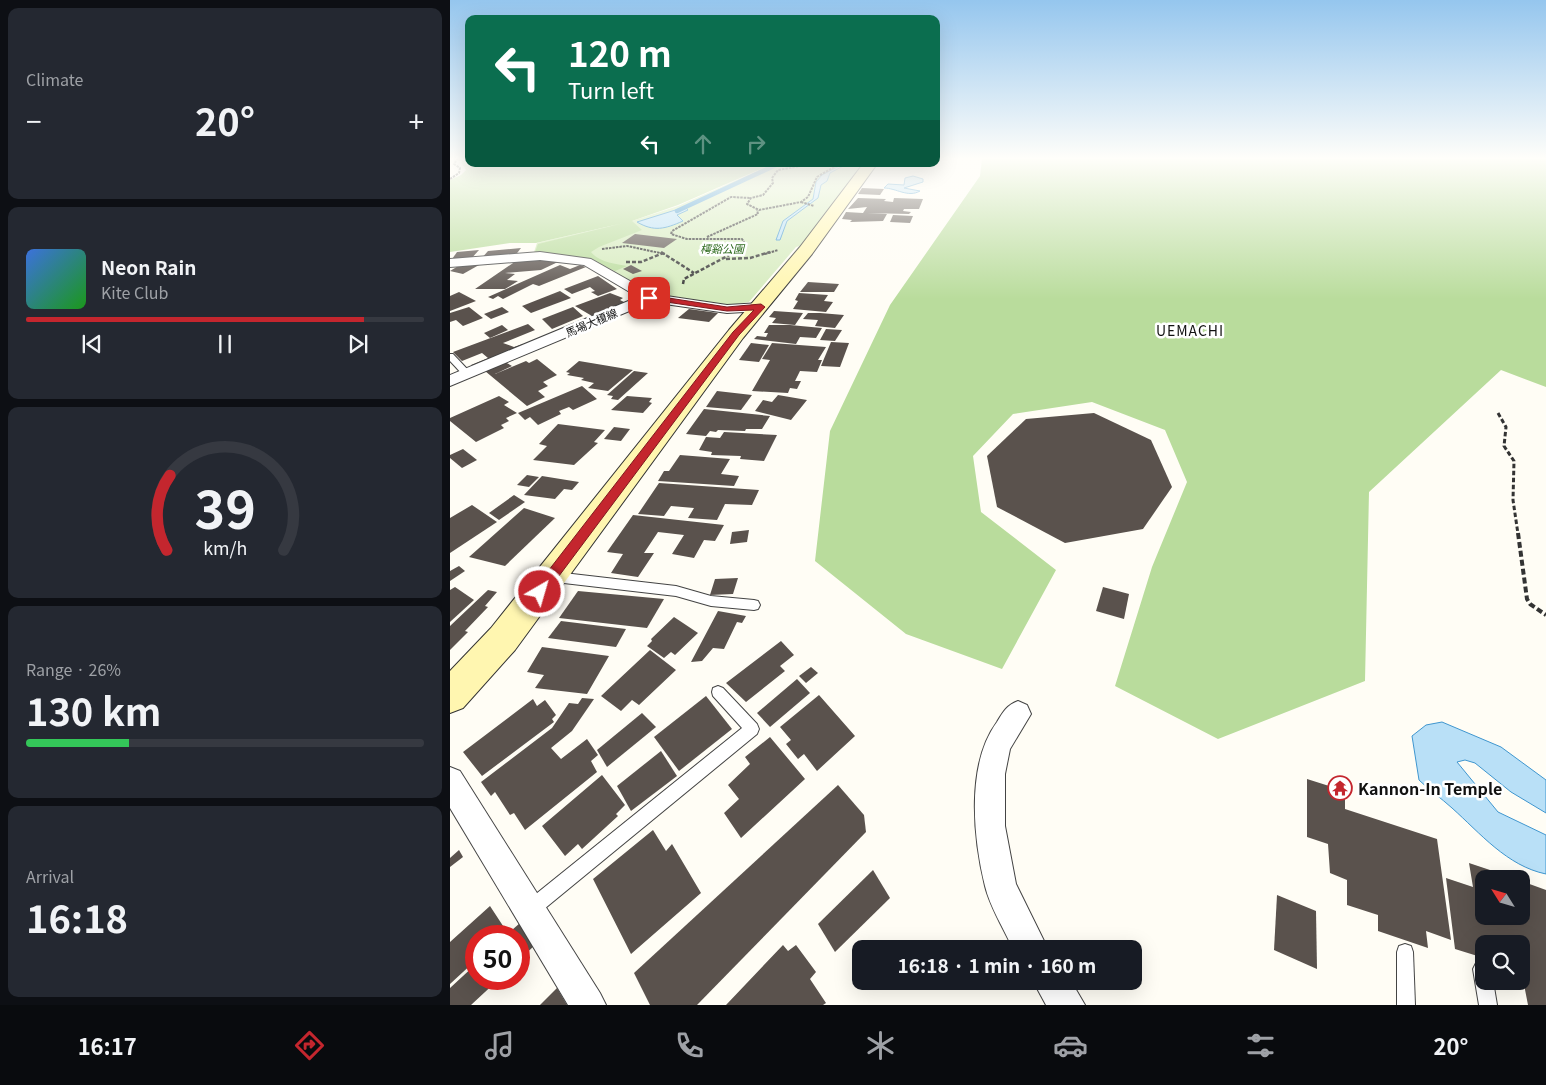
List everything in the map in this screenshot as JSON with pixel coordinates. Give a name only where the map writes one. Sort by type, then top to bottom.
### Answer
[{"type":"main road","points":[[450,696],[503,639],[736,334],[813,244],[840,206]]},
{"type":"street","points":[[450,263],[540,256],[588,262],[649,298],[727,309],[761,307]]},
{"type":"street","name":"馬場大榎線","points":[[450,381],[649,298]]},
{"type":"street","points":[[1018,714],[997,744],[991,774],[990,826],[1001,887],[1027,940]]},
{"type":"street","points":[[450,781],[588,1005]]},
{"type":"street","points":[[1056,990],[1067,1005]]},
{"type":"lane","points":[[450,356],[468,374]]},
{"type":"lane","points":[[552,576],[676,591],[711,601],[754,605]]},
{"type":"lane","points":[[530,910],[752,729],[718,692]]},
{"type":"lane","points":[[1405,952],[1406,1005]]},
{"type":"lane","points":[[1485,990],[1488,1005]]},
{"type":"path","points":[[688,287],[683,284],[684,279],[725,259],[740,249],[744,242],[742,239],[726,236],[687,239],[671,234],[672,231],[714,206]]},
{"type":"path","points":[[750,206],[757,210],[780,206]]},
{"type":"path","points":[[704,238],[758,214],[757,210]]},
{"type":"path","points":[[601,253],[602,250],[618,245],[663,253],[694,273]]},
{"type":"path","points":[[725,259],[750,258],[782,248]]},
{"type":"path","points":[[621,261],[641,262],[663,253]]},
{"type":"path","points":[[1498,413],[1506,426],[1504,446],[1514,461],[1513,500],[1527,599],[1530,604],[1546,615]]},
{"type":"green space","points":[[450,206],[675,206],[632,221],[642,230],[591,252],[603,260],[627,266],[615,271],[594,261],[543,254],[534,255],[538,244],[624,223],[536,243],[510,243],[450,252]]},
{"type":"green space","name":"樗谿公園","points":[[678,206],[832,206],[803,245],[796,247],[749,302],[731,305],[652,294],[593,261],[533,255],[537,243],[632,221]]},
{"type":"green space","points":[[959,206],[1546,206],[1546,387],[1501,370],[1369,492],[1365,681],[1218,739],[1115,686],[1152,567],[1187,482],[1165,430],[1092,402],[1013,414],[973,456],[981,512],[1056,570],[1002,669],[906,634],[815,561],[830,431],[890,305]]},
{"type":"water","points":[[804,206],[807,206],[787,221],[780,240],[776,240],[783,221]]},
{"type":"water","points":[[685,207],[688,210],[677,215],[683,221],[671,226],[654,228],[637,222]]},
{"type":"water","points":[[1442,722],[1501,747],[1546,780],[1546,813],[1511,792],[1475,763],[1465,760],[1457,762],[1498,812],[1546,835],[1546,874],[1519,864],[1507,856],[1419,780],[1412,736],[1426,725]]},
{"type":"building","points":[[851,206],[920,206],[919,209],[904,209],[903,211],[911,212],[909,214],[867,213],[887,214],[883,221],[850,222],[852,220],[842,219],[846,212],[863,213],[867,207],[848,209]]},
{"type":"building","points":[[893,215],[913,216],[910,223],[890,222]]},
{"type":"building","points":[[635,234],[677,239],[664,248],[622,243]]},
{"type":"building","points":[[521,248],[514,257],[481,259],[488,251]]},
{"type":"building","points":[[479,250],[470,260],[450,262],[457,252]]},
{"type":"building","points":[[516,261],[560,261],[541,270],[505,273],[515,274],[507,280],[518,281],[505,289],[475,289]]},
{"type":"building","points":[[460,265],[479,265],[463,274],[450,271]]},
{"type":"building","points":[[560,265],[570,269],[580,265],[586,267],[539,286],[533,284],[503,299],[498,296],[493,299],[488,297]]},
{"type":"building","points":[[631,265],[642,271],[633,274],[623,269]]},
{"type":"building","points":[[598,276],[617,289],[598,296],[591,292],[595,291],[590,287],[572,294],[564,289]]},
{"type":"building","points":[[808,282],[839,284],[834,292],[800,292]]},
{"type":"building","points":[[560,291],[571,298],[531,313],[522,306]]},
{"type":"building","points":[[459,292],[476,301],[450,311],[450,296]]},
{"type":"building","points":[[610,293],[623,298],[620,300],[626,303],[592,316],[575,306]]},
{"type":"building","points":[[799,293],[828,295],[824,301],[833,302],[826,312],[793,309],[798,301],[795,300]]},
{"type":"building","points":[[469,307],[483,318],[463,326],[456,320],[450,322],[450,313]]},
{"type":"building","points":[[502,307],[509,312],[491,319],[484,314]]},
{"type":"building","points":[[573,307],[583,316],[552,329],[542,319]]},
{"type":"building","points":[[689,309],[718,313],[709,322],[678,318]]},
{"type":"building","points":[[774,311],[803,313],[795,325],[772,323],[776,318],[769,317]]},
{"type":"building","points":[[808,313],[844,315],[835,328],[815,326],[818,320],[803,319]]},
{"type":"building","points":[[528,324],[535,330],[503,343],[514,347],[523,344],[524,346],[474,367],[471,365],[488,358],[482,353],[462,361],[453,352]]},
{"type":"building","points":[[502,325],[508,330],[490,338],[484,333]]},
{"type":"building","points":[[769,325],[822,328],[816,338],[800,337],[796,344],[754,339],[757,336],[766,337],[768,333],[764,333]]},
{"type":"building","points":[[826,329],[842,330],[835,341],[820,340]]},
{"type":"building","points":[[831,342],[849,343],[840,367],[821,366]]},
{"type":"building","points":[[751,343],[769,345],[759,362],[739,360]]},
{"type":"building","points":[[772,343],[826,347],[818,360],[822,360],[817,372],[800,371],[795,381],[801,381],[797,389],[790,388],[788,393],[752,391],[770,360],[762,359]]},
{"type":"building","points":[[537,359],[557,375],[543,382],[548,386],[538,391],[545,397],[527,406],[485,371],[505,362],[512,366],[495,374],[526,361],[529,363]]},
{"type":"building","points":[[579,361],[633,370],[608,391],[588,388],[594,383],[581,380],[584,378],[567,375],[570,373],[566,372]]},
{"type":"building","points":[[634,371],[648,373],[618,400],[611,399],[613,396],[607,395]]},
{"type":"building","points":[[582,386],[597,399],[573,410],[569,407],[559,411],[561,414],[538,425],[530,417],[525,420],[518,413]]},
{"type":"building","points":[[717,391],[752,395],[741,410],[706,407]]},
{"type":"building","points":[[778,395],[807,400],[791,420],[755,411],[763,400],[772,402]]},
{"type":"building","points":[[499,396],[509,402],[504,405],[517,413],[506,418],[509,421],[501,425],[504,428],[476,442],[450,421],[450,418]]},
{"type":"building","points":[[627,396],[652,398],[649,402],[652,403],[643,413],[611,410]]},
{"type":"building","points":[[704,409],[770,416],[762,429],[710,431],[706,436],[686,434]]},
{"type":"building","points":[[1094,413],[1151,440],[1172,487],[1143,529],[1065,543],[997,507],[987,456],[1026,419]]},
{"type":"building","points":[[558,424],[605,430],[594,442],[598,443],[574,465],[533,460],[547,446],[539,444]]},
{"type":"building","points":[[614,427],[630,429],[621,441],[604,439]]},
{"type":"building","points":[[724,432],[777,435],[764,461],[740,459],[741,456],[711,455],[712,452],[699,450],[706,437],[720,438]]},
{"type":"building","points":[[463,449],[477,460],[462,468],[450,458],[450,455]]},
{"type":"building","points":[[680,455],[730,459],[721,474],[739,476],[734,486],[658,481],[664,471],[669,471]]},
{"type":"building","points":[[527,475],[539,477],[529,487],[517,485]]},
{"type":"building","points":[[542,476],[579,482],[572,490],[564,489],[555,499],[524,495]]},
{"type":"building","points":[[659,483],[759,490],[752,505],[725,504],[717,520],[688,518],[694,508],[671,506],[664,516],[638,514]]},
{"type":"building","points":[[514,495],[525,502],[499,520],[489,513]]},
{"type":"building","points":[[472,505],[497,522],[450,553],[450,518]]},
{"type":"building","points":[[524,508],[555,518],[505,566],[469,557]]},
{"type":"building","points":[[633,515],[724,525],[715,541],[704,540],[694,558],[672,554],[684,535],[658,532],[644,553],[654,553],[638,577],[611,573],[623,554],[607,552]]},
{"type":"building","points":[[749,530],[747,542],[730,544],[732,532]]},
{"type":"building","points":[[459,566],[465,571],[450,581],[450,571]]},
{"type":"building","points":[[738,578],[733,594],[710,595],[715,579]]},
{"type":"building","points":[[455,587],[474,600],[450,622],[450,590]]},
{"type":"building","points":[[1103,587],[1129,594],[1124,619],[1096,611]]},
{"type":"building","points":[[488,590],[497,592],[485,606],[488,607],[465,631],[468,632],[450,650],[450,626]]},
{"type":"building","points":[[578,591],[664,599],[647,628],[559,618]]},
{"type":"building","points":[[718,611],[746,616],[742,623],[737,622],[724,649],[713,648],[702,661],[691,662]]},
{"type":"building","points":[[674,617],[698,633],[675,655],[671,652],[664,658],[647,646],[652,641],[651,639]]},
{"type":"building","points":[[561,621],[626,629],[616,647],[548,638]]},
{"type":"building","points":[[781,641],[794,655],[780,666],[785,671],[746,702],[726,683]]},
{"type":"building","points":[[542,647],[609,656],[587,694],[535,688],[544,675],[527,672]]},
{"type":"building","points":[[650,650],[676,670],[639,705],[632,700],[621,711],[601,696]]},
{"type":"building","points":[[811,667],[818,673],[806,683],[799,676]]},
{"type":"building","points":[[797,679],[810,693],[770,727],[757,713]]},
{"type":"building","points":[[819,695],[855,736],[817,771],[804,754],[798,759],[786,744],[791,740],[780,727]]},
{"type":"building","points":[[706,696],[732,729],[679,771],[654,737]]},
{"type":"building","points":[[582,698],[594,699],[572,731],[551,748],[561,759],[587,739],[598,755],[591,761],[597,772],[525,830],[514,813],[510,815],[495,792],[491,796],[481,782],[552,728],[569,703],[578,704]]},
{"type":"building","points":[[533,699],[537,706],[545,700],[556,715],[552,719],[554,722],[482,776],[463,752]]},
{"type":"building","points":[[642,713],[656,727],[607,767],[597,750]]},
{"type":"building","points":[[770,737],[805,779],[741,838],[724,813],[739,799],[728,785],[750,764],[745,757]]},
{"type":"building","points":[[661,751],[677,776],[631,811],[617,786]]},
{"type":"building","points":[[602,775],[625,805],[616,814],[618,816],[582,849],[578,844],[565,856],[542,826]]},
{"type":"building","points":[[1307,779],[1345,791],[1345,809],[1437,839],[1451,940],[1426,931],[1428,948],[1378,931],[1378,915],[1347,905],[1347,880],[1330,873],[1328,844],[1307,837]]},
{"type":"building","points":[[838,785],[864,815],[866,832],[697,1005],[650,1005],[634,973]]},
{"type":"building","points":[[653,830],[666,851],[672,844],[701,893],[631,954],[593,879]]},
{"type":"building","points":[[459,850],[463,857],[450,867],[450,858]]},
{"type":"building","points":[[1469,863],[1490,870],[1475,870],[1475,925],[1530,925],[1530,884],[1546,890],[1546,1005],[1528,1005],[1525,990],[1530,990],[1530,935],[1475,935],[1475,955],[1455,949],[1446,878],[1473,887]]},
{"type":"building","points":[[873,870],[890,898],[835,952],[818,924]]},
{"type":"building","points":[[1277,895],[1316,911],[1317,969],[1274,950]]},
{"type":"building","points":[[490,906],[502,925],[469,925]]},
{"type":"building","points":[[465,928],[465,970],[450,984],[450,942]]},
{"type":"building","points":[[530,939],[534,946],[530,950]]},
{"type":"building","points":[[783,945],[788,951],[796,945],[816,972],[810,979],[826,1003],[823,1005],[726,1005]]},
{"type":"building","points":[[465,974],[465,990],[487,990],[471,1005],[450,1005],[450,988]]},
{"type":"building","points":[[557,988],[567,1005],[540,1005]]},
{"type":"waterway","points":[[677,211],[688,206]]},
{"type":"place","name":"Kannon-In Temple","points":[[1340,788]]},
{"type":"district","name":"UEMACHI","points":[[1190,330]]},
{"type":"route","points":[[540,592],[736,334],[761,307],[727,309],[649,298]]}]
